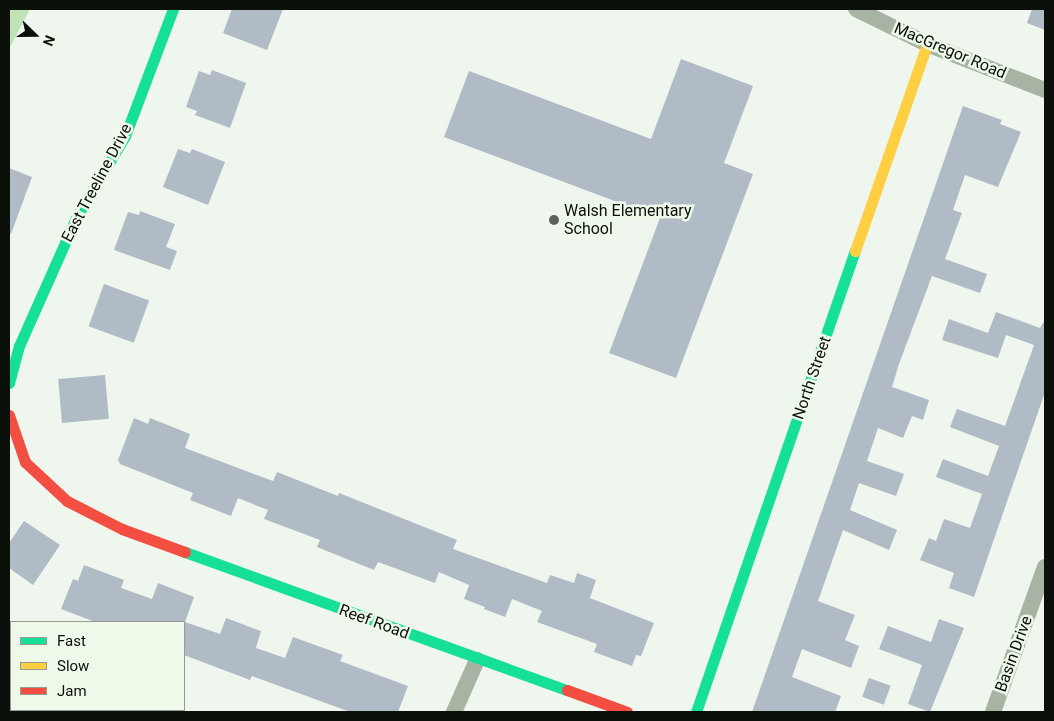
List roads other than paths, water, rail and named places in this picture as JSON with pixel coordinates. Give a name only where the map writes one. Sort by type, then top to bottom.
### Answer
[{"type":"street","name":"East Treeline Drive","points":[[9,383],[19,346],[77,216],[125,136],[173,9]]},
{"type":"street","name":"MacGregor Road","points":[[856,9],[927,44],[1045,90]]},
{"type":"street","name":"North Street","points":[[696,712],[927,44]]},
{"type":"street","name":"Reef Road","points":[[9,415],[25,462],[67,501],[122,529],[477,660],[627,712]]},
{"type":"street","name":"Basin Drive","points":[[993,712],[1045,567]]},
{"type":"street","points":[[454,712],[477,660]]},
{"type":"place","name":"Walsh Elementary School","points":[[554,220]]}]
